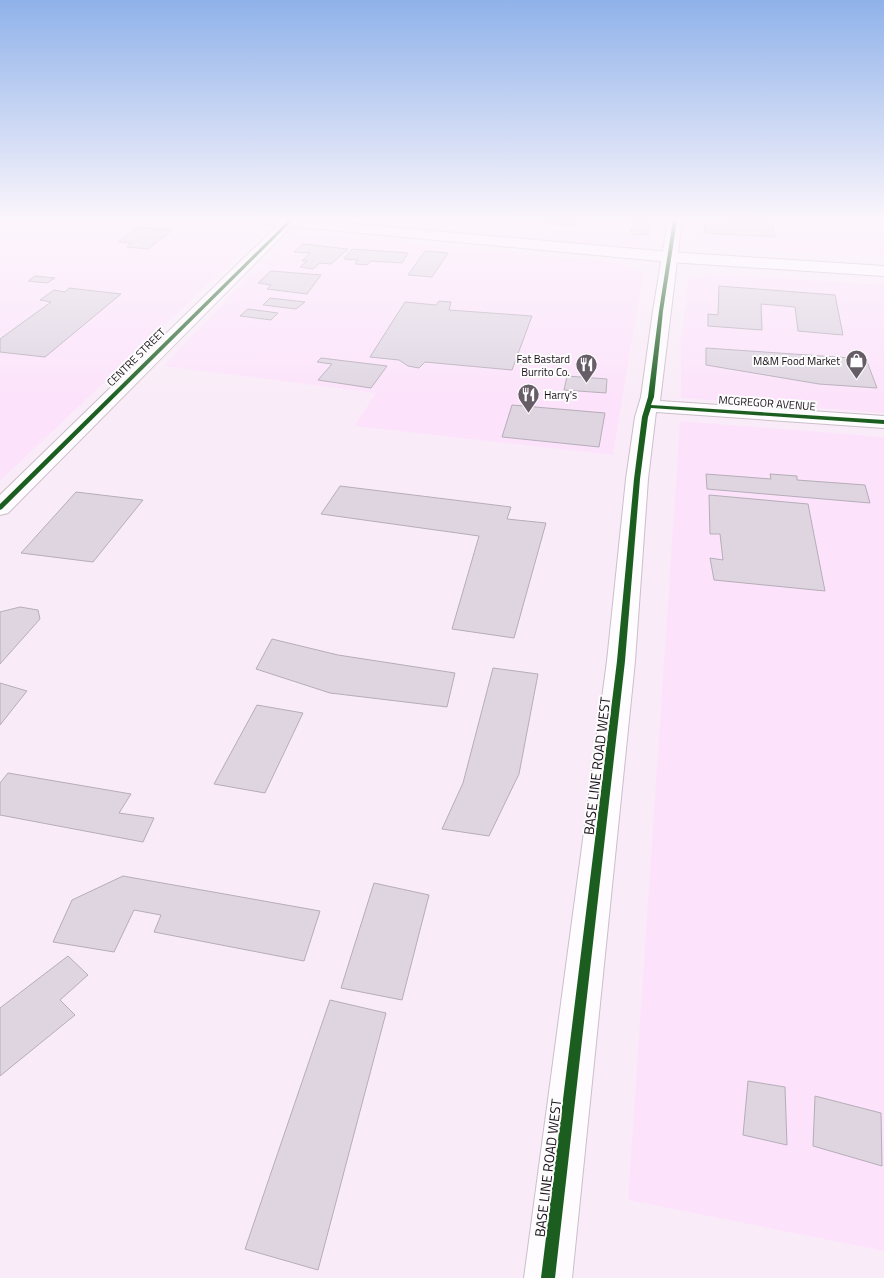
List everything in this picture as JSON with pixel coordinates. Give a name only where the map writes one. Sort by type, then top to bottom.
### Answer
[{"type":"street","name":"CENTRE STREET","points":[[0,508],[231,280]]},
{"type":"street","name":"BASE LINE ROAD WEST","points":[[548,1278],[621,662],[637,479],[666,280]]},
{"type":"street","name":"MCGREGOR AVENUE","points":[[649,406],[884,422]]},
{"type":"shaded area","points":[[0,280],[213,280],[0,481]]},
{"type":"shaded area","points":[[246,280],[642,280],[613,455],[354,426],[376,393],[164,366]]},
{"type":"shaded area","points":[[689,280],[804,280],[884,285],[884,413],[681,398],[681,344]]},
{"type":"shaded area","points":[[680,421],[884,437],[884,1251],[628,1200]]},
{"type":"building","points":[[30,280],[52,280],[47,283],[28,281]]},
{"type":"building","points":[[262,280],[318,280],[307,294],[267,289],[271,285],[258,283]]},
{"type":"building","points":[[719,286],[835,295],[843,335],[798,331],[795,307],[761,304],[762,330],[708,326],[708,314],[718,315]]},
{"type":"building","points":[[69,288],[121,294],[45,357],[0,352],[0,339],[51,302],[40,300],[54,290],[65,292]]},
{"type":"building","points":[[270,298],[305,302],[296,309],[263,305]]},
{"type":"building","points":[[439,301],[451,302],[449,310],[532,316],[512,370],[425,362],[419,368],[408,366],[399,360],[370,357],[405,302],[436,305]]},
{"type":"building","points":[[248,309],[278,313],[271,320],[240,316]]},
{"type":"building","points":[[706,348],[866,359],[877,388],[819,384],[706,365]]},
{"type":"building","points":[[321,358],[387,366],[371,388],[318,380],[332,364],[317,362]]},
{"type":"building","name":"Fat Bastard Burrito Co.","points":[[567,376],[607,379],[606,393],[564,390]]},
{"type":"building","points":[[512,405],[605,413],[599,447],[502,437]]},
{"type":"building","points":[[706,474],[771,479],[770,474],[797,476],[797,480],[865,485],[870,503],[707,489]]},
{"type":"building","points":[[340,486],[511,507],[507,519],[546,523],[514,638],[452,629],[479,536],[321,514]]},
{"type":"building","points":[[76,492],[143,500],[93,562],[21,553]]},
{"type":"building","points":[[709,495],[808,504],[825,591],[714,580],[710,558],[723,560],[720,534],[710,534]]},
{"type":"building","points":[[20,607],[38,610],[40,619],[0,664],[0,612]]},
{"type":"building","points":[[272,639],[338,655],[455,673],[447,707],[330,693],[256,669]]},
{"type":"building","points":[[493,668],[538,674],[519,774],[489,836],[442,829],[463,783]]},
{"type":"building","points":[[0,683],[27,691],[0,725]]},
{"type":"building","points":[[257,705],[303,713],[265,793],[214,784]]},
{"type":"building","points":[[8,773],[131,794],[119,813],[154,818],[143,842],[0,815],[0,783]]},
{"type":"building","points":[[123,876],[320,911],[304,961],[154,932],[161,915],[134,910],[114,952],[53,942],[72,900]]},
{"type":"building","points":[[374,883],[429,895],[402,1000],[341,988]]},
{"type":"building","points":[[68,956],[88,975],[60,1000],[75,1015],[0,1076],[0,1008]]},
{"type":"building","points":[[330,1000],[386,1013],[318,1270],[245,1249]]},
{"type":"building","points":[[748,1081],[785,1087],[787,1145],[743,1135]]},
{"type":"building","points":[[815,1096],[881,1113],[882,1166],[813,1146]]},
{"type":"cycle path","points":[[0,508],[231,280]]},
{"type":"cycle path","points":[[548,1278],[621,661],[637,479],[645,417],[651,397],[666,280]]},
{"type":"cycle path","points":[[649,406],[884,422]]},
{"type":"place","name":"M&M Food Market","points":[[856,380]]},
{"type":"place","name":"Fat Bastard Burrito Co.","points":[[586,384]]},
{"type":"place","name":"Harry's","points":[[528,414]]}]
